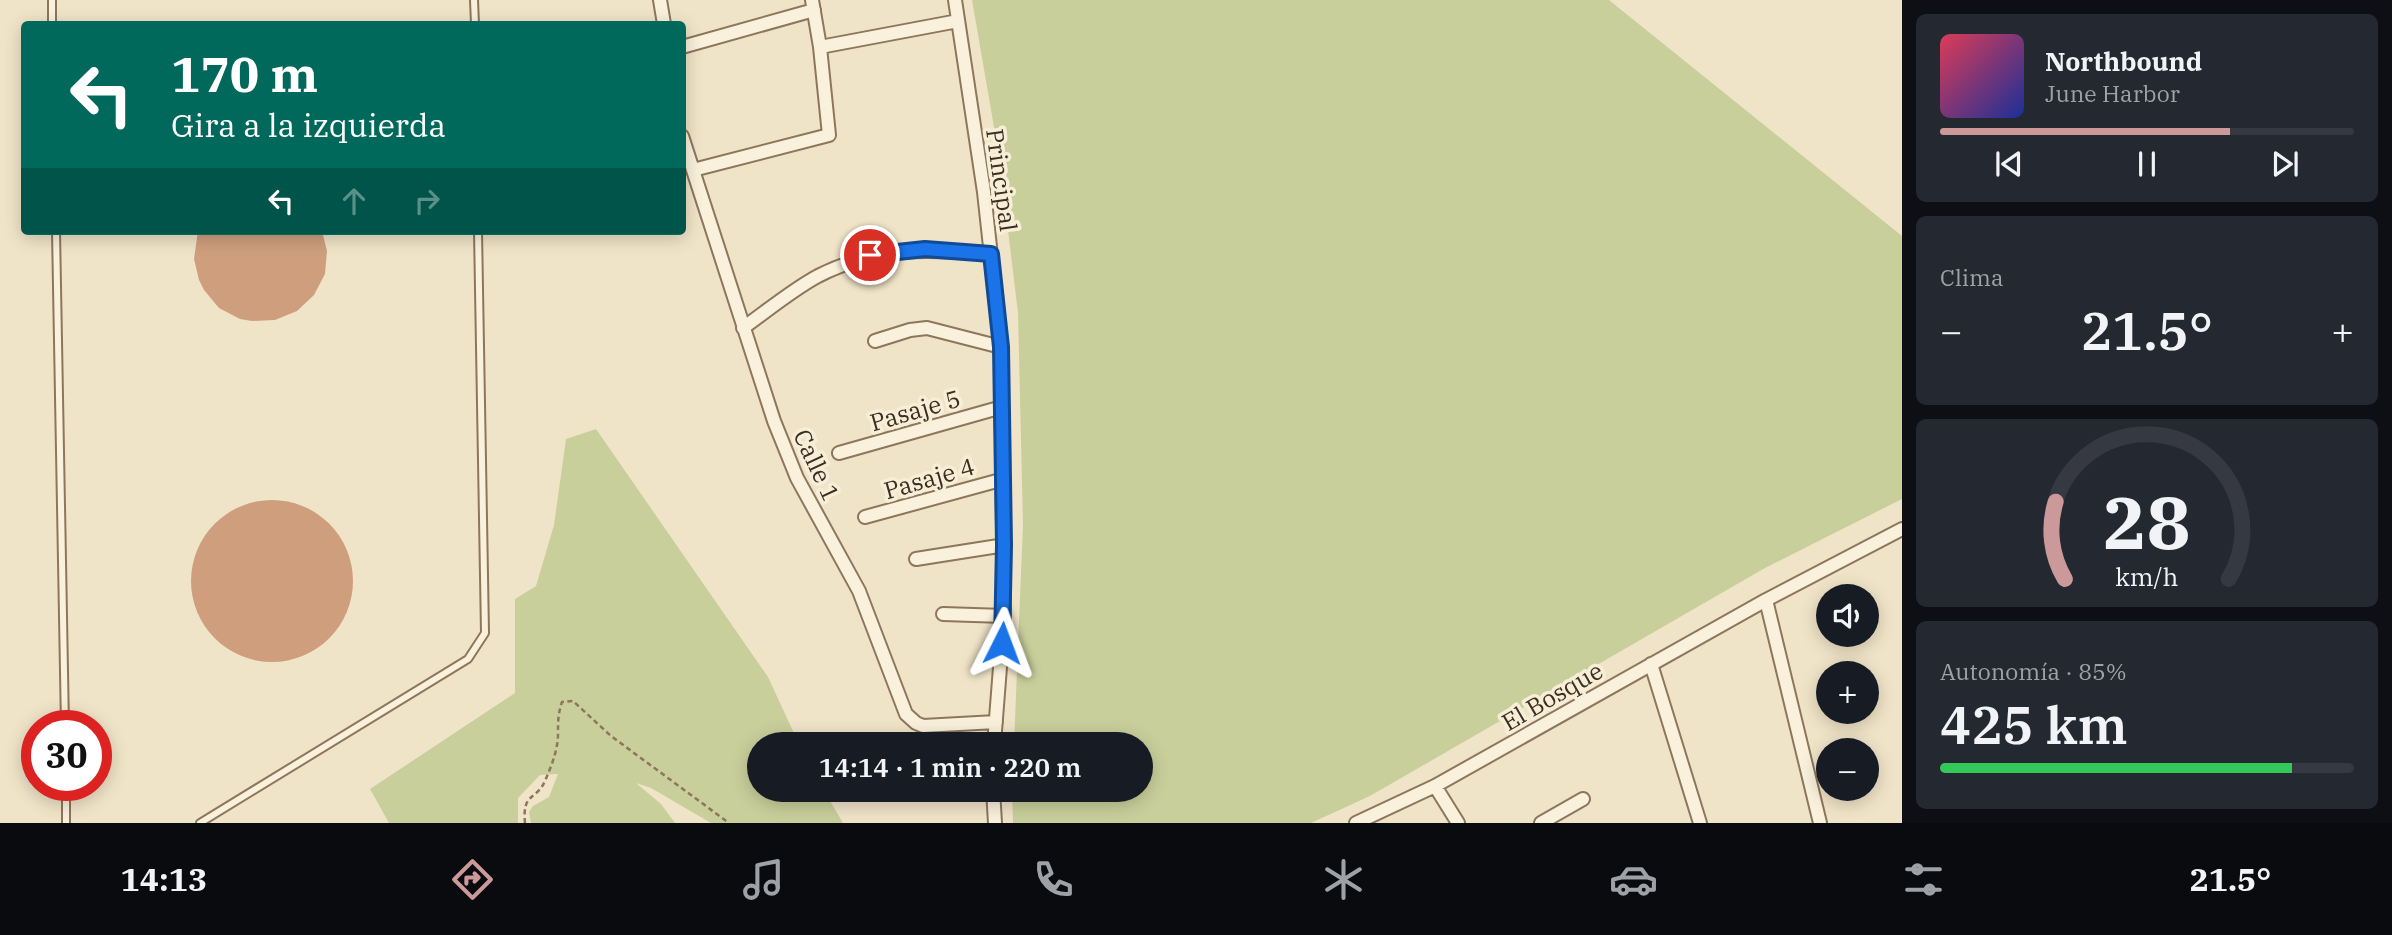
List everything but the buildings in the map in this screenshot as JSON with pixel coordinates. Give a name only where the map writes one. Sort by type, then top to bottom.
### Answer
[{"type":"street","points":[[660,0],[664,21]]},
{"type":"street","name":"Principal","points":[[955,0],[984,192],[1001,347],[1004,616],[995,732]]},
{"type":"street","points":[[686,46],[813,5],[829,135],[693,170]]},
{"type":"street","points":[[820,47],[958,21]]},
{"type":"street","name":"Calle 1","points":[[686,148],[774,421],[797,478],[859,591],[906,713],[923,726],[996,722]]},
{"type":"street","points":[[743,328],[818,276],[870,255],[925,249],[991,254]]},
{"type":"street","points":[[875,341],[910,330],[927,328],[1001,347]]},
{"type":"street","name":"Pasaje 5","points":[[839,453],[1002,407]]},
{"type":"street","name":"Pasaje 4","points":[[865,517],[1003,479]]},
{"type":"street","name":"El Bosque","points":[[1356,823],[1435,786],[1766,600],[1902,529]]},
{"type":"street","points":[[916,559],[1004,545]]},
{"type":"street","points":[[1766,600],[1820,823]]},
{"type":"street","points":[[943,614],[1004,616]]},
{"type":"street","points":[[1651,664],[1700,823]]},
{"type":"street","points":[[1435,786],[1458,823]]},
{"type":"street","points":[[1541,823],[1583,799]]},
{"type":"street","points":[[994,802],[995,823]]},
{"type":"lane","points":[[52,0],[52,21]]},
{"type":"lane","points":[[474,0],[475,21]]},
{"type":"lane","points":[[56,235],[65,710]]},
{"type":"lane","points":[[200,823],[468,659],[485,633],[478,235]]},
{"type":"lane","points":[[66,801],[66,823]]},
{"type":"path","points":[[525,823],[524,811],[528,799],[543,786],[556,752],[559,734],[556,719],[562,702],[573,701],[611,736],[729,823]]},
{"type":"green space","points":[[972,0],[1609,0],[1902,236],[1902,499],[1765,568],[1370,796],[1311,823],[1013,823],[1012,802],[1153,802],[1153,732],[1014,732],[1023,525],[1018,313],[999,156]]},
{"type":"green space","points":[[596,429],[768,677],[793,732],[747,732],[747,802],[831,802],[843,823],[711,823],[651,788],[636,783],[661,804],[675,823],[531,823],[529,812],[533,806],[549,797],[558,774],[540,775],[518,798],[518,823],[389,823],[370,789],[515,693],[515,599],[536,586],[554,525],[566,439]]},
{"type":"route","points":[[870,255],[925,249],[991,254],[1001,347],[1004,545],[1002,643]]}]
